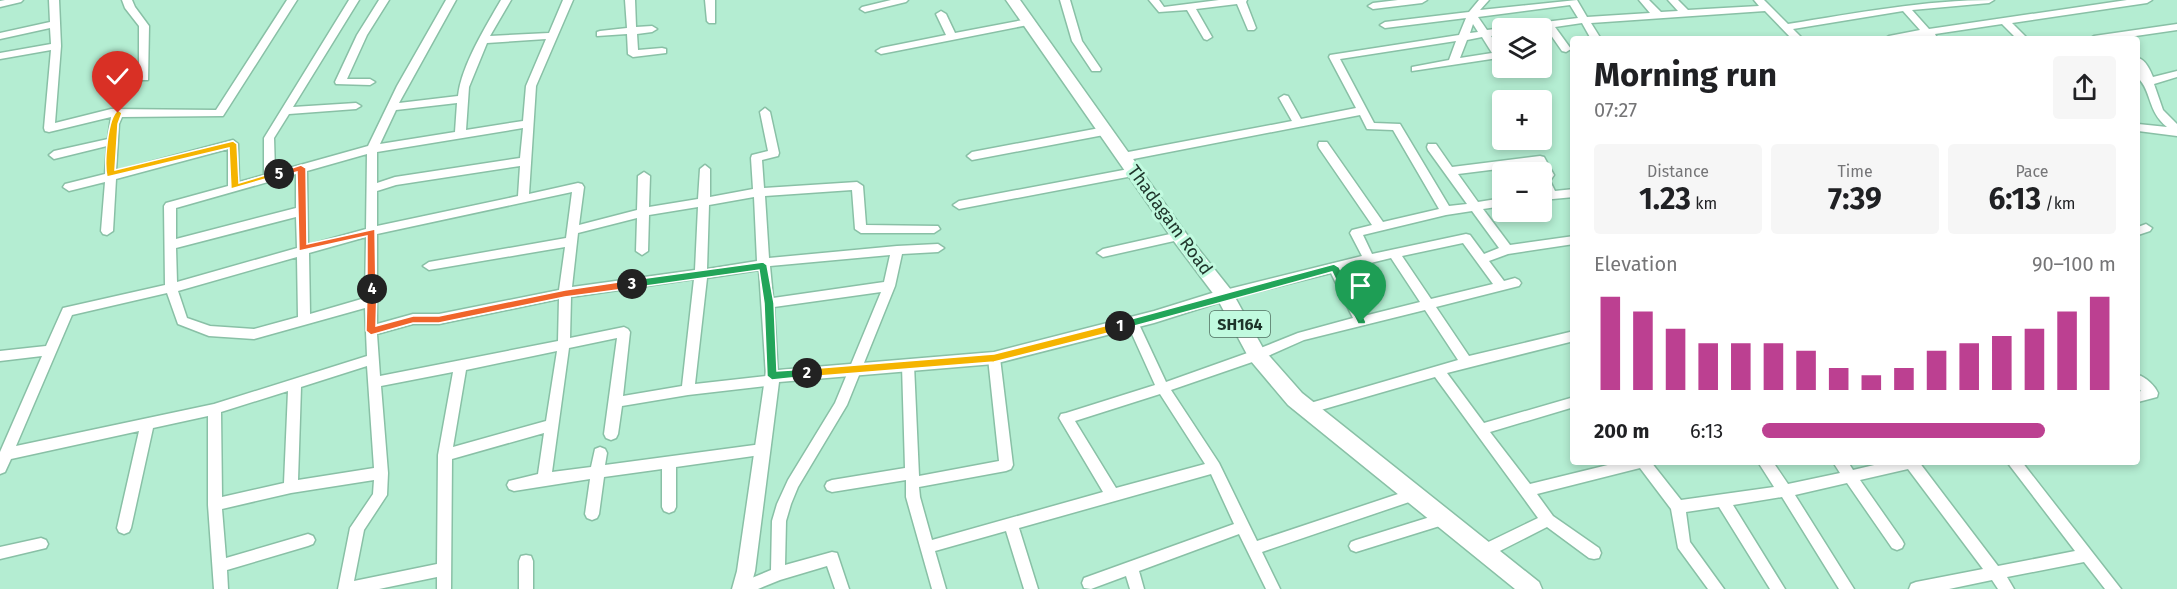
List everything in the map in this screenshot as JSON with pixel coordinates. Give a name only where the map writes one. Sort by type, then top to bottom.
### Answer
[{"type":"main road","name":"Thadagam Road","points":[[1013,0],[1179,236],[1225,296],[1257,355],[1307,409],[1532,589]]},
{"type":"street","points":[[0,4],[18,0]]},
{"type":"street","points":[[54,0],[56,46],[50,128],[118,113],[219,114],[292,0]]},
{"type":"street","points":[[127,0],[144,26],[144,78]]},
{"type":"street","points":[[270,177],[269,138],[354,0]]},
{"type":"street","points":[[370,82],[340,82],[362,35],[384,0]]},
{"type":"street","points":[[445,568],[346,589],[357,528],[380,495],[381,473],[371,331],[372,148],[402,86],[451,0]]},
{"type":"street","points":[[460,133],[464,87],[483,40],[506,0]]},
{"type":"street","points":[[523,199],[531,86],[568,0]]},
{"type":"street","points":[[630,0],[633,54],[662,51]]},
{"type":"street","points":[[710,0],[712,21]]},
{"type":"street","points":[[865,9],[903,0]]},
{"type":"street","points":[[1065,0],[1077,41],[1096,69]]},
{"type":"street","points":[[1154,0],[1162,10],[1210,2],[1240,0],[1251,28]]},
{"type":"street","points":[[1372,6],[1422,0]]},
{"type":"street","points":[[1453,63],[1472,15],[1484,0]]},
{"type":"street","points":[[1644,0],[1657,14]]},
{"type":"street","points":[[1673,0],[1685,13]]},
{"type":"street","points":[[1707,0],[1717,11]]},
{"type":"street","points":[[1740,0],[1746,9]]},
{"type":"street","points":[[1759,0],[1795,36]]},
{"type":"street","points":[[1786,27],[1905,8],[1989,0]]},
{"type":"street","points":[[1905,8],[1931,36],[2004,21],[2147,0]]},
{"type":"street","points":[[1386,25],[1573,1],[1594,36]]},
{"type":"street","points":[[1190,7],[1207,37]]},
{"type":"street","points":[[1552,25],[1657,14],[1767,8]]},
{"type":"street","points":[[941,14],[952,37]]},
{"type":"street","points":[[1416,69],[1497,55],[1472,15]]},
{"type":"street","points":[[2004,21],[2020,36]]},
{"type":"street","points":[[881,51],[1028,22]]},
{"type":"street","points":[[0,36],[55,24]]},
{"type":"street","points":[[2125,36],[2177,27]]},
{"type":"street","points":[[600,34],[652,29]]},
{"type":"street","points":[[1552,29],[1566,49]]},
{"type":"street","points":[[1446,211],[1396,127],[1371,126],[1334,57],[1492,32]]},
{"type":"street","points":[[483,40],[552,36]]},
{"type":"street","points":[[0,56],[56,46]]},
{"type":"street","points":[[2140,63],[2145,68],[2154,108],[2177,131]]},
{"type":"street","points":[[2148,82],[2177,74]]},
{"type":"street","points":[[2140,75],[2148,82]]},
{"type":"street","points":[[1284,98],[1299,124]]},
{"type":"street","points":[[394,106],[463,99]]},
{"type":"street","points":[[284,111],[356,106]]},
{"type":"street","points":[[959,205],[1361,111]]},
{"type":"street","points":[[742,589],[771,379],[769,303],[762,264],[756,158],[774,153],[765,112]]},
{"type":"street","points":[[107,231],[114,124],[118,113]]},
{"type":"street","points":[[372,301],[254,334],[209,331],[182,321],[171,288],[170,206],[372,148],[528,124]]},
{"type":"street","points":[[2140,128],[2177,131]]},
{"type":"street","points":[[972,156],[1105,131]]},
{"type":"street","points":[[54,155],[113,141]]},
{"type":"street","points":[[69,187],[233,144],[234,187]]},
{"type":"street","points":[[1323,145],[1380,227]]},
{"type":"street","points":[[1432,147],[1507,250]]},
{"type":"street","points":[[1524,162],[1540,160],[1541,162]]},
{"type":"street","points":[[372,188],[395,182],[526,161]]},
{"type":"street","points":[[1451,171],[1492,166]]},
{"type":"street","points":[[301,168],[304,321]]},
{"type":"street","points":[[688,390],[701,274],[706,202],[705,169]]},
{"type":"street","points":[[642,251],[645,212],[644,176]]},
{"type":"street","points":[[429,266],[573,236],[645,212],[759,192],[858,186],[861,229],[934,229]]},
{"type":"street","points":[[0,468],[67,311],[171,288],[372,231],[578,187],[565,293],[564,343],[544,479]]},
{"type":"street","points":[[1552,195],[1570,193]]},
{"type":"street","points":[[1369,259],[1356,233],[1446,211],[1492,204]]},
{"type":"street","points":[[171,245],[302,211]]},
{"type":"street","points":[[1103,253],[1179,236]]},
{"type":"street","points":[[616,402],[771,379],[908,364],[994,358],[1132,323],[1334,267],[1466,238],[1501,286]]},
{"type":"street","points":[[1481,259],[1507,250],[1570,241]]},
{"type":"street","points":[[371,331],[413,320],[439,320],[565,293],[762,264],[938,248]]},
{"type":"street","points":[[778,574],[779,520],[784,504],[793,484],[841,405],[889,286],[897,250]]},
{"type":"street","points":[[1394,253],[1466,362]]},
{"type":"street","points":[[1334,267],[1361,322]]},
{"type":"street","points":[[1112,494],[1066,418],[1163,388],[1257,355],[1302,336],[1426,303],[1515,283]]},
{"type":"street","points":[[769,303],[889,286]]},
{"type":"street","points":[[1132,323],[1163,388],[1214,467],[1273,589]]},
{"type":"street","points":[[375,382],[624,332],[611,434]]},
{"type":"street","points":[[1307,409],[1466,362],[1570,337]]},
{"type":"street","points":[[0,356],[50,350]]},
{"type":"street","points":[[832,486],[1005,465],[994,358]]},
{"type":"street","points":[[6,454],[214,409],[295,386],[373,359]]},
{"type":"street","points":[[908,364],[913,497],[939,589]]},
{"type":"street","points":[[444,589],[445,455],[460,366]]},
{"type":"street","points":[[1438,371],[1548,520],[1594,553]]},
{"type":"street","points":[[2140,382],[2152,393],[2140,397]]},
{"type":"street","points":[[291,488],[295,386]]},
{"type":"street","points":[[1480,429],[1570,403]]},
{"type":"street","points":[[214,409],[215,505],[221,589]]},
{"type":"street","points":[[124,528],[147,423]]},
{"type":"street","points":[[445,455],[553,425]]},
{"type":"street","points":[[514,485],[597,470],[762,450]]},
{"type":"street","points":[[592,514],[600,453]]},
{"type":"street","points":[[669,461],[669,507]]},
{"type":"street","points":[[1527,491],[1631,465]]},
{"type":"street","points":[[1645,465],[1678,507],[1683,544],[1717,589]]},
{"type":"street","points":[[1768,465],[1847,589]]},
{"type":"street","points":[[1842,465],[1897,544]]},
{"type":"street","points":[[1678,507],[1785,491],[1898,465]]},
{"type":"street","points":[[1913,465],[2007,589]]},
{"type":"street","points":[[2016,465],[2114,589]]},
{"type":"street","points":[[928,547],[1214,467]]},
{"type":"street","points":[[215,505],[291,488],[381,473]]},
{"type":"street","points":[[1252,549],[1413,495]]},
{"type":"street","points":[[1723,501],[1778,589]]},
{"type":"street","points":[[1356,546],[1443,519]]},
{"type":"street","points":[[1483,552],[1548,520]]},
{"type":"street","points":[[1011,524],[1031,589]]},
{"type":"street","points":[[1089,582],[1242,527]]},
{"type":"street","points":[[219,566],[308,540]]},
{"type":"street","points":[[0,553],[41,544]]},
{"type":"street","points":[[1916,589],[2086,555]]},
{"type":"street","points":[[742,589],[778,574],[832,558],[842,589]]},
{"type":"street","points":[[526,561],[526,589]]},
{"type":"street","points":[[1131,567],[1137,589]]},
{"type":"route","points":[[118,113],[114,124],[111,175],[233,144],[234,187],[301,168],[303,249],[372,231],[371,331],[413,320],[439,320],[565,293],[763,265],[769,303],[772,376],[994,358],[1132,323],[1334,267],[1361,322]]}]
